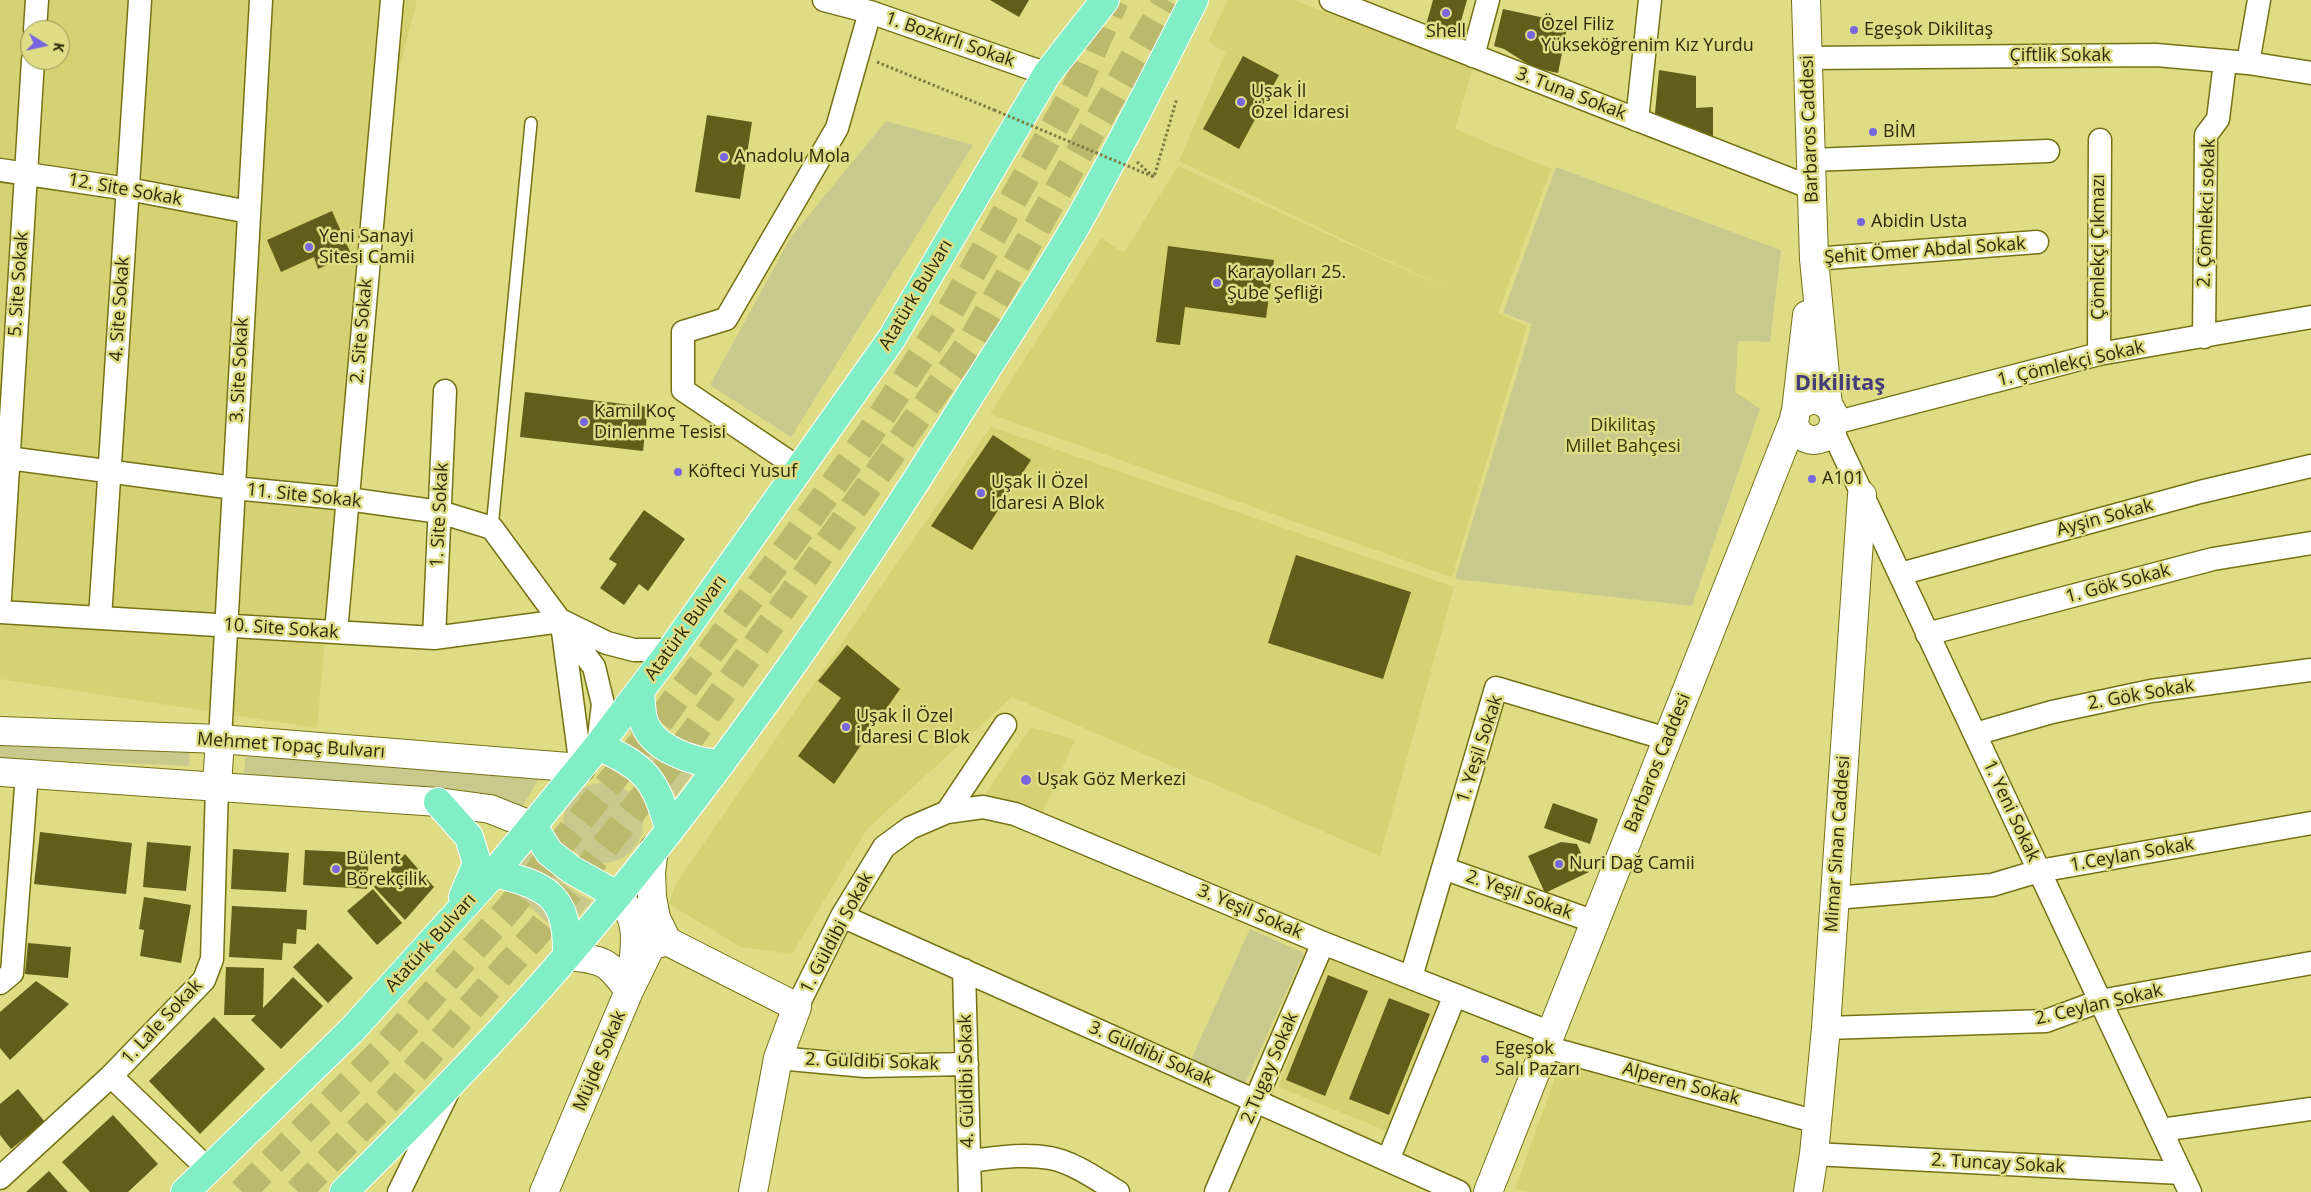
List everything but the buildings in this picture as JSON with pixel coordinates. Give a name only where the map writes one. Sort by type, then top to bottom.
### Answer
[{"type":"highway","name":"Atatürk Bulvarı","points":[[185,1192],[351,1031],[453,920],[534,826],[640,692],[892,338],[1047,74],[1105,0]]},
{"type":"highway","points":[[344,1192],[451,1086],[567,956],[662,839],[803,652],[896,515],[1072,232],[1119,147],[1194,0]]},
{"type":"highway","points":[[640,692],[643,720],[666,748],[687,758],[720,764]]},
{"type":"highway","points":[[598,746],[624,758],[647,775],[661,800],[662,839]]},
{"type":"highway","points":[[438,802],[469,837],[477,863],[453,920]]},
{"type":"highway","points":[[534,826],[549,852],[594,884],[617,895]]},
{"type":"highway","points":[[494,873],[521,880],[538,887],[552,897],[562,911],[567,931],[567,956]]},
{"type":"street","points":[[36,20],[37,0]]},
{"type":"street","name":"4. Site Sokak","points":[[100,618],[140,0]]},
{"type":"street","name":"3. Site Sokak","points":[[220,739],[261,0]]},
{"type":"street","name":"2. Site Sokak","points":[[336,632],[392,0]]},
{"type":"street","name":"1. Bozkırlı Sokak","points":[[824,0],[870,12],[1047,74]]},
{"type":"street","name":"3. Tuna Sokak","points":[[1331,0],[1812,188]]},
{"type":"street","points":[[1473,56],[1488,0]]},
{"type":"street","points":[[1638,120],[1650,0]]},
{"type":"street","name":"Barbaros Caddesi","points":[[1488,1192],[1795,414],[1814,259],[1806,0]]},
{"type":"street","points":[[2248,63],[2259,0]]},
{"type":"street","points":[[800,469],[683,390],[683,332],[726,319],[837,128],[870,12]]},
{"type":"street","name":"Çiftlik Sokak","points":[[1808,58],[2156,56],[2248,63],[2311,73]]},
{"type":"street","name":"2. Çömlekci sokak","points":[[2204,337],[2206,135],[2218,119],[2225,62]]},
{"type":"street","name":"5. Site Sokak","points":[[0,598],[4,457],[32,70]]},
{"type":"street","name":"Çömlekçi Çıkmazı","points":[[2098,354],[2100,140]]},
{"type":"street","points":[[1811,160],[2048,151]]},
{"type":"street","name":"12. Site Sokak","points":[[0,170],[128,189],[249,212]]},
{"type":"street","name":"Şehit Ömer Abdal Sokak","points":[[1814,259],[2037,242]]},
{"type":"street","points":[[1795,414],[1798,432],[1812,440],[1820,440],[1831,420],[1814,259]]},
{"type":"street","name":"1. Çömlekçi Sokak","points":[[1831,420],[2098,354],[2311,317]]},
{"type":"street","name":"1. Site Sokak","points":[[434,638],[445,391]]},
{"type":"street","name":"1. Yeni Sokak","points":[[1831,420],[1862,495],[2185,1183]]},
{"type":"street","name":"11. Site Sokak","points":[[4,457],[234,488],[348,499],[440,512],[492,528]]},
{"type":"street","name":"Ayşin Sokak","points":[[1900,574],[2200,492],[2311,466]]},
{"type":"street","name":"Mimar Sinan Caddesi","points":[[1808,1192],[1814,1154],[1826,1028],[1862,495]]},
{"type":"street","points":[[492,528],[594,668],[603,704],[598,746]]},
{"type":"street","name":"1. Gök Sokak","points":[[1927,634],[2213,559],[2311,543]]},
{"type":"street","name":"10. Site Sokak","points":[[0,612],[434,638],[561,621]]},
{"type":"street","points":[[561,621],[607,643],[634,650],[671,650]]},
{"type":"street","points":[[561,621],[581,768]]},
{"type":"street","name":"2. Gök Sokak","points":[[1975,734],[2052,712],[2151,690],[2311,670]]},
{"type":"street","name":"1. Yeşil Sokak","points":[[1411,977],[1496,688],[1667,739]]},
{"type":"street","points":[[947,812],[1005,724]]},
{"type":"street","name":"Mehmet Topaç Bulvarı","points":[[0,731],[220,739],[581,768]]},
{"type":"street","points":[[217,786],[220,739]]},
{"type":"street","points":[[0,772],[438,802],[490,809],[534,826]]},
{"type":"street","points":[[0,983],[12,973],[27,774]]},
{"type":"street","name":"1. Lale Sokak","points":[[0,1178],[111,1076],[204,980],[212,959],[217,786]]},
{"type":"street","name":"3. Yeşil Sokak","points":[[947,812],[983,807],[1015,814],[1323,943],[1455,995],[1548,1040]]},
{"type":"street","name":"1. Güldibi Sokak","points":[[753,1192],[778,1058],[797,1007],[842,916],[884,847],[910,828],[947,812]]},
{"type":"street","name":"1.Ceylan Sokak","points":[[1835,898],[1992,885],[2039,871],[2311,823]]},
{"type":"street","points":[[662,839],[651,872],[652,897],[656,918],[668,941],[797,1007]]},
{"type":"street","name":"2. Yeşil Sokak","points":[[1443,868],[1595,922]]},
{"type":"street","points":[[617,895],[628,906],[636,934],[629,992]]},
{"type":"street","name":"3. Güldibi Sokak","points":[[842,916],[1460,1192]]},
{"type":"street","name":"Müjde Sokak","points":[[544,1192],[629,992],[651,946],[668,941]]},
{"type":"street","name":"2.Tugay Sokak","points":[[1216,1192],[1323,943]]},
{"type":"street","points":[[567,956],[591,959],[609,965],[629,992]]},
{"type":"street","name":"2. Ceylan Sokak","points":[[1826,1028],[2046,1021],[2100,1001],[2311,964]]},
{"type":"street","name":"4. Güldibi Sokak","points":[[964,970],[970,1192]]},
{"type":"street","points":[[1388,1160],[1455,995]]},
{"type":"street","name":"Alperen Sokak","points":[[1548,1040],[1817,1122]]},
{"type":"street","name":"2. Güldibi Sokak","points":[[778,1058],[865,1066],[967,1064]]},
{"type":"street","points":[[111,1076],[209,1170]]},
{"type":"street","points":[[399,1192],[451,1086]]},
{"type":"street","points":[[2161,1130],[2311,1109]]},
{"type":"street","name":"2. Tuncay Sokak","points":[[1814,1154],[2185,1183]]},
{"type":"street","points":[[969,1161],[1009,1156],[1050,1158],[1083,1172],[1118,1192]]},
{"type":"lane","points":[[492,528],[531,123]]},
{"type":"path","points":[[858,54],[1154,177],[1178,98]]},
{"type":"path","points":[[966,105],[967,100]]},
{"type":"shaded area","points":[[0,0],[417,0],[362,219],[317,728],[0,679]]},
{"type":"shaded area","name":"Karayolları 25. Şube Şefliği","points":[[1228,0],[1293,0],[1473,68],[1455,129],[1551,169],[1498,313],[1527,326],[1452,577],[990,414],[1101,238],[1124,253],[1178,166],[1467,298],[1179,161],[1226,52],[1208,42]]},
{"type":"shaded area","points":[[991,427],[1454,587],[1380,856],[1012,697],[867,829],[792,954],[741,947],[669,904],[675,885]]},
{"type":"shaded area","name":"Uşak Göz Merkezi","points":[[1031,727],[1075,740],[1042,814],[984,796]]},
{"type":"shaded area","points":[[1331,955],[1445,1001],[1392,1133],[1278,1087]]},
{"type":"shaded area","points":[[1560,1064],[1804,1132],[1794,1192],[1532,1192],[1515,1189]]},
{"type":"green space","points":[[886,121],[973,145],[791,437],[710,385],[791,237]]},
{"type":"green space","name":"Dikilitaş Millet Bahçesi","points":[[1556,167],[1781,250],[1770,342],[1738,341],[1735,392],[1760,409],[1692,606],[1455,579],[1532,324],[1503,313]]},
{"type":"green space","points":[[635,726],[695,770],[676,796],[629,730]]},
{"type":"green space","points":[[0,743],[190,749],[189,766],[0,758]]},
{"type":"green space","points":[[245,757],[429,766],[540,777],[521,809],[504,799],[457,789],[244,775]]},
{"type":"green space","points":[[603,783],[618,786],[631,795],[640,808],[643,823],[640,838],[631,851],[618,860],[603,863],[588,860],[575,851],[566,838],[563,823],[566,808],[575,795],[588,786]]},
{"type":"green space","points":[[533,850],[560,880],[583,897],[592,901],[571,924],[514,869]]},
{"type":"green space","points":[[512,891],[538,892],[558,932]]},
{"type":"green space","points":[[1250,929],[1304,953],[1243,1088],[1189,1064]]},
{"type":"tunnel","points":[[242,1192],[383,1050],[508,910],[665,714],[789,546],[869,435],[948,315],[1075,90],[1115,0]]},
{"type":"tunnel","points":[[298,1192],[392,1096],[537,933],[693,734],[973,339],[1167,0]]},
{"type":"place","name":"Shell","points":[[1446,13]]},
{"type":"place","name":"Egeşok Dikilitaş","points":[[1854,30]]},
{"type":"place","name":"Özel Filiz Yükseköğrenim Kız Yurdu","points":[[1531,35]]},
{"type":"place","name":"Uşak İl Özel İdaresi","points":[[1241,102]]},
{"type":"place","name":"BİM","points":[[1873,132]]},
{"type":"place","name":"Anadolu Mola","points":[[724,157]]},
{"type":"place","name":"Abidin Usta","points":[[1861,222]]},
{"type":"place","name":"Yeni Sanayi Sitesi Camii","points":[[309,247]]},
{"type":"place","name":"Karayolları 25. Şube Şefliği","points":[[1217,283]]},
{"type":"place","name":"Kamil Koç Dinlenme Tesisi","points":[[584,422]]},
{"type":"place","name":"Köfteci Yusuf","points":[[678,472]]},
{"type":"place","name":"A101","points":[[1812,479]]},
{"type":"place","name":"Uşak İl Özel İdaresi A Blok","points":[[981,493]]},
{"type":"place","name":"Uşak İl Özel İdaresi C Blok","points":[[846,727]]},
{"type":"place","name":"Uşak Göz Merkezi","points":[[1026,780]]},
{"type":"place","name":"Nuri Dağ Camii","points":[[1559,864]]},
{"type":"place","name":"Bülent Börekçilik","points":[[336,869]]},
{"type":"place","name":"Egeşok Salı Pazarı","points":[[1485,1059]]},
{"type":"district","name":"Dikilitaş","points":[[1840,384]]}]
